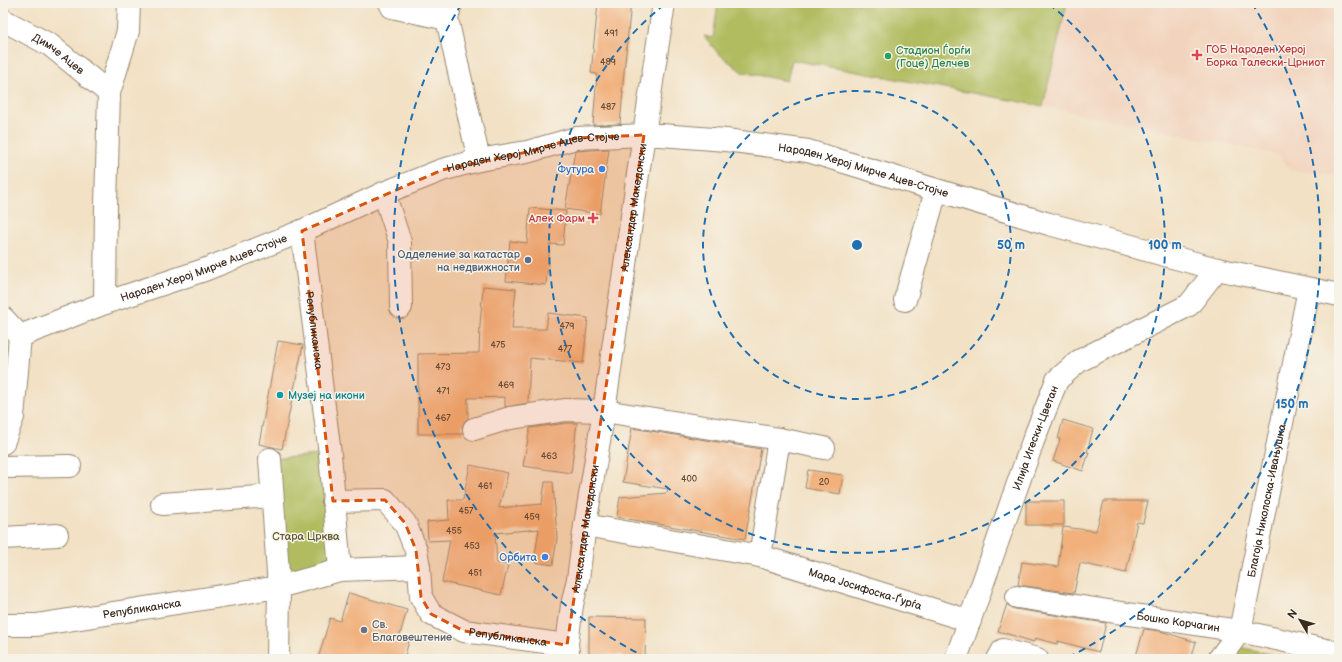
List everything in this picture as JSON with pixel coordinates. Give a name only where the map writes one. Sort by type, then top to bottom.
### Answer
[{"type":"street","points":[[105,303],[109,93],[128,31],[129,3]]},
{"type":"street","points":[[390,3],[392,7],[449,11],[479,160]]},
{"type":"street","name":"Александар Македонски","points":[[567,654],[572,605],[578,579],[585,525],[604,411],[664,3]]},
{"type":"street","name":"Димче Ацев","points":[[3,20],[50,45],[109,93]]},
{"type":"street","name":"Народен Херој Мирче Ацев-Стојче","points":[[20,336],[105,303],[204,270],[302,231],[384,193],[442,170],[479,160],[527,152],[576,138],[644,135],[726,140],[808,151],[1049,224],[1217,269],[1339,295]]},
{"type":"street","points":[[905,300],[936,190]]},
{"type":"street","points":[[384,193],[400,242],[401,307]]},
{"type":"street","name":"Републиканска","points":[[302,231],[330,454],[340,570]]},
{"type":"street","name":"Илија Игески-Цветан","points":[[956,659],[1033,441],[1057,380],[1079,361],[1189,305],[1217,269]]},
{"type":"street","name":"Благоја Николоска-Ивањушка","points":[[1219,659],[1240,630],[1309,289]]},
{"type":"street","points":[[3,318],[20,336],[13,417],[3,443]]},
{"type":"street","points":[[474,429],[510,418],[566,410],[604,411],[779,439],[824,448]]},
{"type":"street","points":[[760,556],[779,439]]},
{"type":"street","points":[[270,459],[279,587],[278,659]]},
{"type":"street","points":[[3,467],[70,466]]},
{"type":"street","points":[[162,504],[272,496]]},
{"type":"street","name":"Републиканска","points":[[333,501],[384,500],[405,523],[416,550],[421,597],[431,614],[464,631],[567,654]]},
{"type":"street","name":"Мара Јосифоска-Ѓурѓа","points":[[585,525],[760,556],[970,621]]},
{"type":"street","points":[[3,538],[57,535]]},
{"type":"street","name":"Републиканска","points":[[3,625],[36,625],[279,587],[340,570],[419,567]]},
{"type":"street","name":"Бошко Корчагин","points":[[1017,597],[1240,630],[1339,653]]},
{"type":"street","points":[[998,659],[1003,650],[1037,659]]},
{"type":"highlighted area","points":[[644,135],[567,645],[464,631],[431,614],[421,597],[416,550],[405,523],[385,500],[333,501],[302,231],[442,170],[527,152],[576,138]]},
{"type":"shaded area","name":"ГОБ Народен Херој Борка Талески-Црниот","points":[[1067,3],[1339,3],[1339,175],[1290,170],[1279,155],[1043,106]]},
{"type":"green space","name":"Стадион Ѓорѓи (Гоце) Делчев","points":[[718,3],[1067,3],[1043,106],[792,60],[787,81],[742,72],[718,53],[704,36],[713,38]]},
{"type":"green space","name":"Стара Црква","points":[[330,454],[340,570],[279,587],[270,459]]},
{"type":"green space","points":[[1236,646],[1290,659],[1233,659]]},
{"type":"building","points":[[598,3],[631,3],[620,124],[593,125],[597,74],[591,73]]},
{"type":"building","points":[[609,149],[600,214],[565,209],[575,151]]},
{"type":"building","name":"Одделение за катастар на недвижности","points":[[530,208],[566,211],[563,245],[550,244],[546,285],[506,281],[510,241],[527,243]]},
{"type":"building","points":[[483,286],[516,289],[512,329],[546,329],[548,313],[588,318],[583,363],[530,358],[528,403],[505,407],[505,397],[468,398],[468,418],[462,426],[463,434],[418,434],[418,354],[479,353]]},
{"type":"building","name":"Музеј на икони","points":[[278,341],[303,345],[282,449],[259,444]]},
{"type":"building","points":[[1063,420],[1093,429],[1087,452],[1089,452],[1083,471],[1053,461],[1060,439],[1058,439]]},
{"type":"building","points":[[577,423],[571,473],[523,466],[530,428]]},
{"type":"building","points":[[632,428],[761,449],[745,539],[617,517],[620,497],[667,493],[668,489],[623,482]]},
{"type":"building","points":[[470,465],[508,473],[499,508],[542,504],[545,482],[553,482],[557,538],[553,565],[534,562],[539,529],[495,533],[497,563],[508,565],[501,595],[442,582],[450,540],[428,541],[427,522],[449,520],[448,500],[463,500]]},
{"type":"building","points":[[808,470],[843,475],[840,494],[805,488]]},
{"type":"building","points":[[1026,501],[1064,501],[1064,525],[1026,525]]},
{"type":"building","points":[[1104,501],[1148,501],[1143,523],[1137,522],[1126,573],[1080,563],[1074,593],[1018,585],[1022,562],[1058,567],[1063,527],[1096,531]]},
{"type":"building","name":"Св. Благовештение","points":[[349,593],[407,610],[399,638],[409,641],[404,659],[318,659],[330,618],[340,621]]},
{"type":"building","points":[[1007,604],[1015,609],[1106,623],[1099,652],[1058,641],[1057,644],[1035,638],[1034,642],[998,631]]},
{"type":"building","points":[[589,617],[646,618],[645,659],[622,659],[622,655],[589,654]]},
{"type":"building","points":[[1144,629],[1160,631],[1196,642],[1191,659],[1135,659]]},
{"type":"place","name":"ГОБ Народен Херој Борка Талески-Црниот","points":[[1197,55]]},
{"type":"place","name":"Стадион Ѓорѓи (Гоце) Делчев","points":[[888,56]]},
{"type":"place","name":"Футура","points":[[602,169]]},
{"type":"place","name":"Алек Фарм","points":[[593,218]]},
{"type":"place","name":"Одделение за катастар на недвижности","points":[[528,260]]},
{"type":"place","name":"Музеј на икони","points":[[280,395]]},
{"type":"place","name":"Орбита","points":[[545,557]]},
{"type":"place","name":"Св. Благовештение","points":[[364,630]]}]
